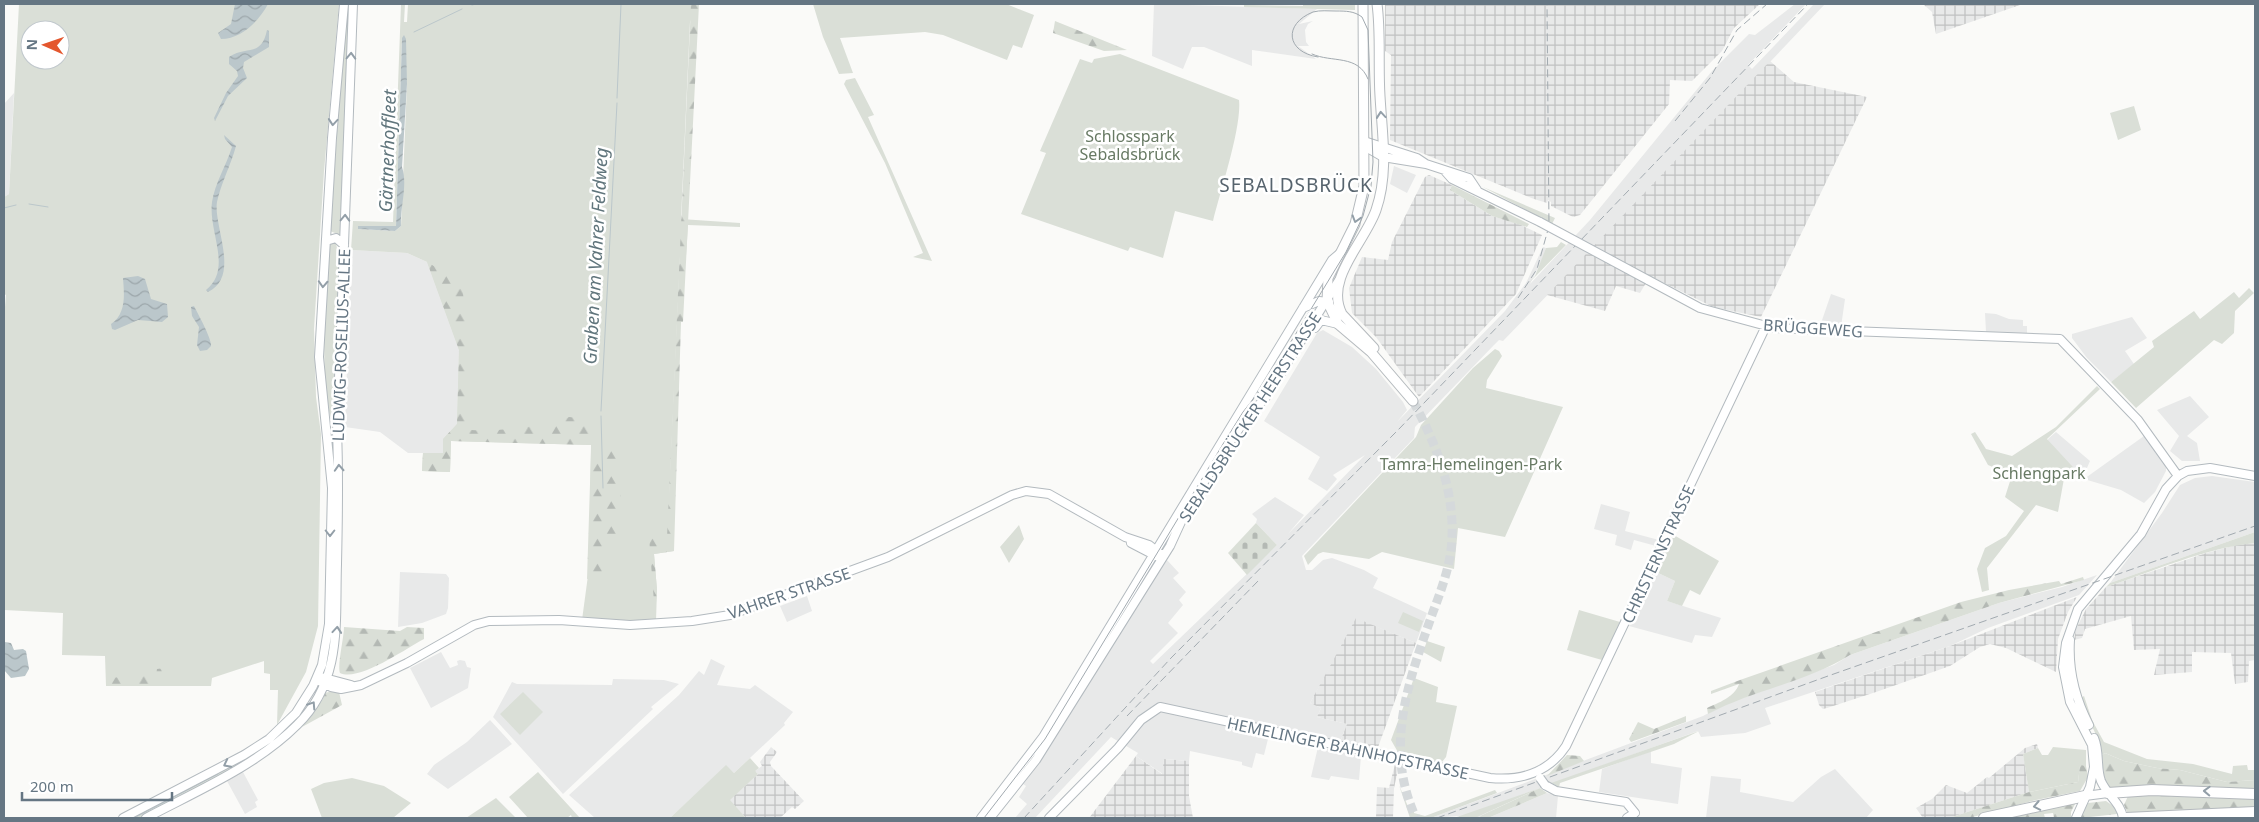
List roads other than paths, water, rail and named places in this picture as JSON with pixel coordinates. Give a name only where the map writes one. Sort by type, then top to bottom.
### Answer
[{"type":"highway","points":[[2108,793],[2152,790],[2255,794]]},
{"type":"highway","points":[[1984,818],[2085,796]]},
{"type":"highway","points":[[2124,816],[2255,812]]},
{"type":"main road","name":"LUDWIG-ROSELIUS-ALLEE","points":[[317,677],[327,646],[329,624],[332,488],[320,357],[326,241],[344,4]]},
{"type":"main road","name":"LUDWIG-ROSELIUS-ALLEE","points":[[325,681],[336,641],[338,614],[336,581],[339,475],[337,432],[352,4]]},
{"type":"main road","name":"SEBALDSBRÜCKER HEERSTRASSE","points":[[981,818],[1043,737],[1332,260],[1341,253],[1355,224],[1364,186],[1364,4]]},
{"type":"main road","name":"SEBALDSBRÜCKER HEERSTRASSE","points":[[990,818],[1036,760],[1163,556],[1186,511],[1224,450],[1246,419],[1266,397],[1327,301],[1367,231],[1376,209],[1381,189],[1383,157],[1377,4]]},
{"type":"main road","name":"BRÜGGEWEG","points":[[1364,144],[1383,147],[1417,158],[1426,164]]},
{"type":"main road","name":"BRÜGGEWEG","points":[[1364,144],[1383,157],[1426,164],[1469,178],[1477,190]]},
{"type":"main road","name":"BRÜGGEWEG","points":[[1444,170],[1452,179],[1540,222],[1700,308],[1766,326],[2060,338],[2066,347],[2104,382],[2133,414],[2178,476]]},
{"type":"main road","points":[[326,241],[336,238],[344,245]]},
{"type":"main road","points":[[1338,324],[1327,301],[1328,278],[1341,253]]},
{"type":"main road","points":[[1339,308],[1340,279]]},
{"type":"main road","points":[[1296,350],[1303,346],[1319,322],[1327,320],[1338,324],[1371,352],[1413,401],[1395,371],[1349,323],[1339,308],[1327,301],[1319,301],[1303,308]]},
{"type":"main road","name":"CHRISTERNSTRASSE","points":[[1538,775],[1559,757],[1566,746],[1766,326]]},
{"type":"main road","points":[[327,426],[337,432]]},
{"type":"main road","points":[[2076,818],[2093,775],[2092,745],[2071,689],[2071,625],[2078,609],[2141,534],[2166,488],[2178,476],[2187,471],[2210,468],[2255,476]]},
{"type":"main road","name":"VAHRER STRASSE","points":[[317,677],[325,681],[356,686],[407,662],[474,625],[489,620],[559,620],[630,625],[692,621],[730,615],[888,557],[1012,495],[1026,491],[1049,494],[1124,537]]},
{"type":"main road","points":[[1149,545],[1169,529]]},
{"type":"main road","points":[[1124,537],[1163,556]]},
{"type":"main road","points":[[1124,537],[1149,545],[1155,552]]},
{"type":"main road","points":[[123,818],[244,755],[269,739],[296,713],[317,677]]},
{"type":"main road","points":[[146,818],[232,772],[272,746],[298,725],[325,681]]},
{"type":"main road","points":[[2071,689],[2096,743],[2101,780],[2124,816]]},
{"type":"main road","name":"HEMELINGER BAHNHOFSTRASSE","points":[[1049,818],[1095,770],[1115,744],[1125,738],[1141,720],[1160,707],[1490,778],[1519,778],[1538,775]]},
{"type":"main road","points":[[1538,775],[1545,785],[1556,791],[1626,802],[1635,813],[1627,818]]},
{"type":"main road","points":[[2085,796],[2108,793]]},
{"type":"water","points":[[235,4],[268,4],[260,17],[249,28],[236,36],[221,39],[218,33],[231,24]]},
{"type":"water","points":[[267,30],[269,31],[269,47],[244,62],[243,68],[247,78],[228,96],[215,121],[214,118],[226,93],[238,76],[237,71],[229,64],[229,57],[257,48],[264,39]]},
{"type":"water","points":[[404,35],[406,39],[407,84],[401,226],[395,231],[358,229],[358,226],[396,226],[402,38]]},
{"type":"water","points":[[224,135],[236,146],[217,202],[223,250],[223,275],[218,285],[208,292],[206,290],[214,281],[219,261],[213,225],[212,202],[232,147]]},
{"type":"water","points":[[138,276],[145,279],[151,299],[167,304],[168,317],[162,322],[138,320],[115,330],[112,329],[111,324],[122,309],[124,296],[123,278]]},
{"type":"water","points":[[194,306],[211,343],[207,350],[200,351],[197,345],[199,327],[192,316],[191,307]]},
{"type":"water","points":[[4,642],[11,643],[14,650],[23,649],[26,651],[29,669],[25,676],[11,678],[4,670]]},
{"type":"waterway","points":[[472,5],[476,4]]},
{"type":"waterway","name":"Graben am Vahrer Feldweg","points":[[617,98],[621,4]]},
{"type":"waterway","points":[[414,32],[462,9]]},
{"type":"waterway","name":"Graben am Vahrer Feldweg","points":[[601,411],[617,103]]},
{"type":"waterway","points":[[29,204],[48,207]]},
{"type":"waterway","points":[[4,208],[16,205]]},
{"type":"waterway","name":"Graben am Vahrer Feldweg","points":[[601,416],[603,488]]},
{"type":"waterway","points":[[134,818],[218,774]]},
{"type":"tunnel","points":[[1413,401],[1442,467],[1447,484],[1452,520],[1450,557],[1408,688],[1403,714],[1401,765],[1406,792],[1416,818]]},
{"type":"tram line","points":[[984,818],[1045,739],[1223,444],[1243,412],[1265,384],[1346,252],[1363,216],[1371,186],[1373,162],[1368,30],[1362,17],[1343,11],[1318,11],[1303,17],[1293,30],[1294,44],[1307,54],[1318,57]]},
{"type":"tram line","points":[[1312,54],[1351,62],[1364,71],[1368,79]]},
{"type":"railway","points":[[1518,298],[1537,269],[1549,226],[1547,4]]},
{"type":"railway","points":[[1675,121],[1710,78],[1737,30],[1767,4]]},
{"type":"railway","points":[[1024,818],[1171,658],[1399,429],[1808,4]]},
{"type":"railway","points":[[1437,818],[1828,676],[2255,526]]},
{"type":"railway","points":[[1127,716],[1259,580]]},
{"type":"district","name":"SEBALDSBRÜCK","points":[[1296,185]]},
{"type":"park label","name":"Schlosspark Sebaldsbrück","points":[[1130,145]]},
{"type":"park label","name":"Tamra-Hemelingen-Park","points":[[1471,464]]},
{"type":"park label","name":"Schlengpark","points":[[2039,473]]},
{"type":"water label","name":"Gärtnerhoffleet","points":[[388,151]]}]
